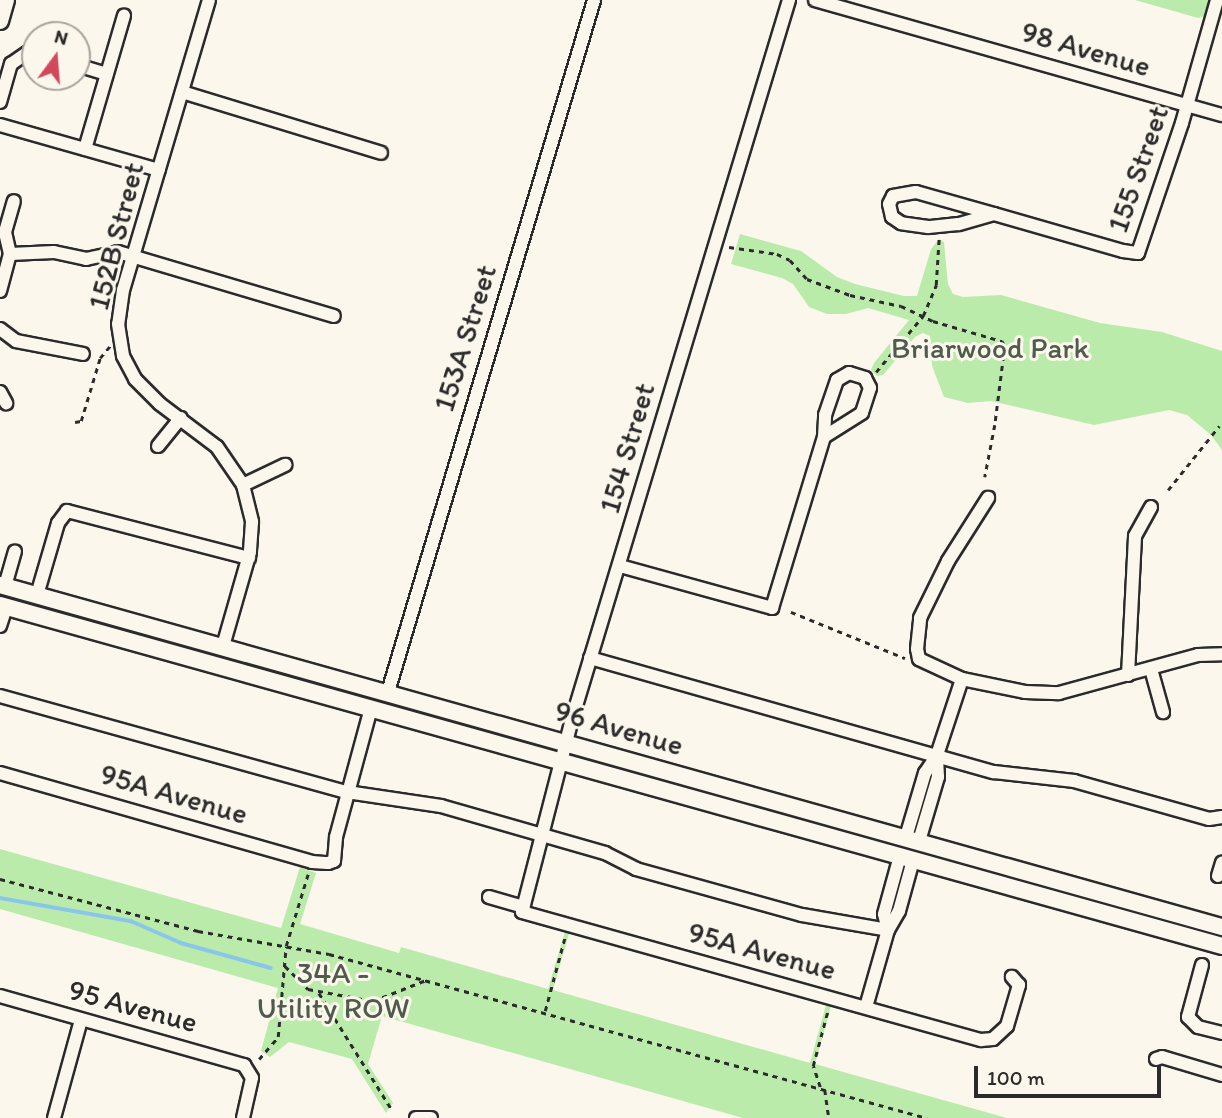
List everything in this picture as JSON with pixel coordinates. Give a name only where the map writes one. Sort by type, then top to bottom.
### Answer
[{"type":"main road","points":[[0,21],[6,0]]},
{"type":"main road","name":"96 Avenue","points":[[2,586],[1222,927]]},
{"type":"main road","name":"96 Avenue","points":[[3,606],[195,657],[1222,946]]},
{"type":"main road","points":[[195,657],[223,646]]},
{"type":"main road","points":[[901,857],[913,839]]},
{"type":"street","name":"152B Street","points":[[209,0],[118,316],[123,356],[142,387],[217,447],[243,485],[251,522],[249,558],[223,646]]},
{"type":"street","name":"153A Street","points":[[388,692],[594,0]]},
{"type":"street","name":"154 Street","points":[[523,909],[590,658],[789,0]]},
{"type":"street","name":"98 Avenue","points":[[815,0],[1222,115]]},
{"type":"street","name":"155 Street","points":[[994,214],[958,224],[928,227],[901,223],[892,216],[889,204],[893,196],[916,192],[1138,253],[1145,241],[1188,105],[1217,0]]},
{"type":"street","points":[[85,149],[124,16]]},
{"type":"street","points":[[0,102],[11,65],[21,57]]},
{"type":"street","points":[[91,69],[107,74]]},
{"type":"street","points":[[182,92],[381,153]]},
{"type":"street","points":[[0,125],[159,170]]},
{"type":"street","points":[[0,291],[10,254],[5,232],[14,201]]},
{"type":"street","points":[[10,254],[54,252],[86,259],[118,252],[334,316]]},
{"type":"street","points":[[0,329],[16,341],[83,354]]},
{"type":"street","points":[[620,566],[772,608],[824,437],[825,415],[837,380],[849,373],[866,378],[870,388],[862,413],[824,437]]},
{"type":"street","points":[[158,446],[181,418]]},
{"type":"street","points":[[243,485],[285,465]]},
{"type":"street","points":[[988,498],[948,561],[918,628],[917,653],[921,662],[962,678],[1025,692],[1049,693],[1198,655],[1222,654]]},
{"type":"street","points":[[1128,675],[1135,536],[1151,508]]},
{"type":"street","points":[[37,595],[58,523],[67,511],[249,558]]},
{"type":"street","points":[[2,586],[15,551]]},
{"type":"street","points":[[0,626],[3,606]]},
{"type":"street","points":[[590,658],[1005,774],[1074,781],[1209,819],[1222,817]]},
{"type":"street","points":[[1151,669],[1163,712]]},
{"type":"street","points":[[913,839],[937,777],[937,755],[962,678]]},
{"type":"street","points":[[0,696],[347,792],[441,806],[605,853],[636,869],[802,915],[888,930]]},
{"type":"street","points":[[347,792],[371,708]]},
{"type":"street","name":"95A Avenue","points":[[0,773],[312,862],[334,861],[335,837],[347,792]]},
{"type":"street","points":[[866,1007],[888,930],[884,914],[901,857]]},
{"type":"street","name":"95A Avenue","points":[[489,897],[974,1039],[988,1040],[1007,1026],[1019,985],[1012,977]]},
{"type":"street","points":[[1202,965],[1188,1017],[1198,1027],[1222,1033]]},
{"type":"street","name":"95 Avenue","points":[[0,996],[235,1060],[250,1070],[252,1085],[243,1118]]},
{"type":"street","points":[[54,1118],[81,1020]]},
{"type":"street","points":[[1156,1059],[1161,1057],[1222,1075]]},
{"type":"street","points":[[416,1118],[431,1118]]},
{"type":"path","points":[[872,377],[923,316],[936,285],[939,235]]},
{"type":"path","points":[[726,246],[777,254],[790,260],[807,279],[850,295],[901,306],[923,316],[997,338],[1005,346],[985,477]]},
{"type":"path","points":[[75,422],[81,421],[100,358],[110,346]]},
{"type":"path","points":[[1168,490],[1219,426]]},
{"type":"path","points":[[791,612],[905,658]]},
{"type":"path","points":[[259,1059],[278,1037],[286,946],[308,872]]},
{"type":"path","points":[[0,879],[198,932],[286,946],[426,979],[927,1118]]},
{"type":"path","points":[[545,1012],[566,934]]},
{"type":"path","points":[[285,966],[308,989],[373,1001],[426,979]]},
{"type":"path","points":[[319,993],[392,1110]]},
{"type":"path","points":[[829,1007],[813,1066],[823,1089],[829,1118]]},
{"type":"green space","points":[[1135,0],[1211,0],[1205,16],[1198,18]]},
{"type":"green space","name":"Briarwood Park","points":[[740,234],[801,251],[837,277],[855,284],[904,296],[917,296],[931,249],[939,239],[944,242],[948,284],[953,294],[963,297],[1001,295],[1100,323],[1162,332],[1222,351],[1222,450],[1211,435],[1187,415],[1169,410],[1094,425],[991,401],[968,403],[944,397],[932,366],[930,336],[923,333],[915,337],[883,375],[877,376],[871,370],[874,363],[909,320],[868,308],[846,314],[827,314],[809,307],[793,284],[782,278],[731,264]]},
{"type":"green space","name":"34A - Utility ROW","points":[[0,849],[281,928],[300,867],[316,873],[300,924],[399,953],[401,947],[548,989],[565,932],[569,933],[553,990],[810,1063],[826,1005],[831,1006],[815,1064],[1007,1118],[743,1118],[382,1016],[368,1064],[393,1103],[386,1113],[352,1059],[289,1042],[270,1057],[261,1051],[278,988],[0,909]]},
{"type":"waterway","points":[[0,898],[131,921],[181,943],[271,968]]}]
